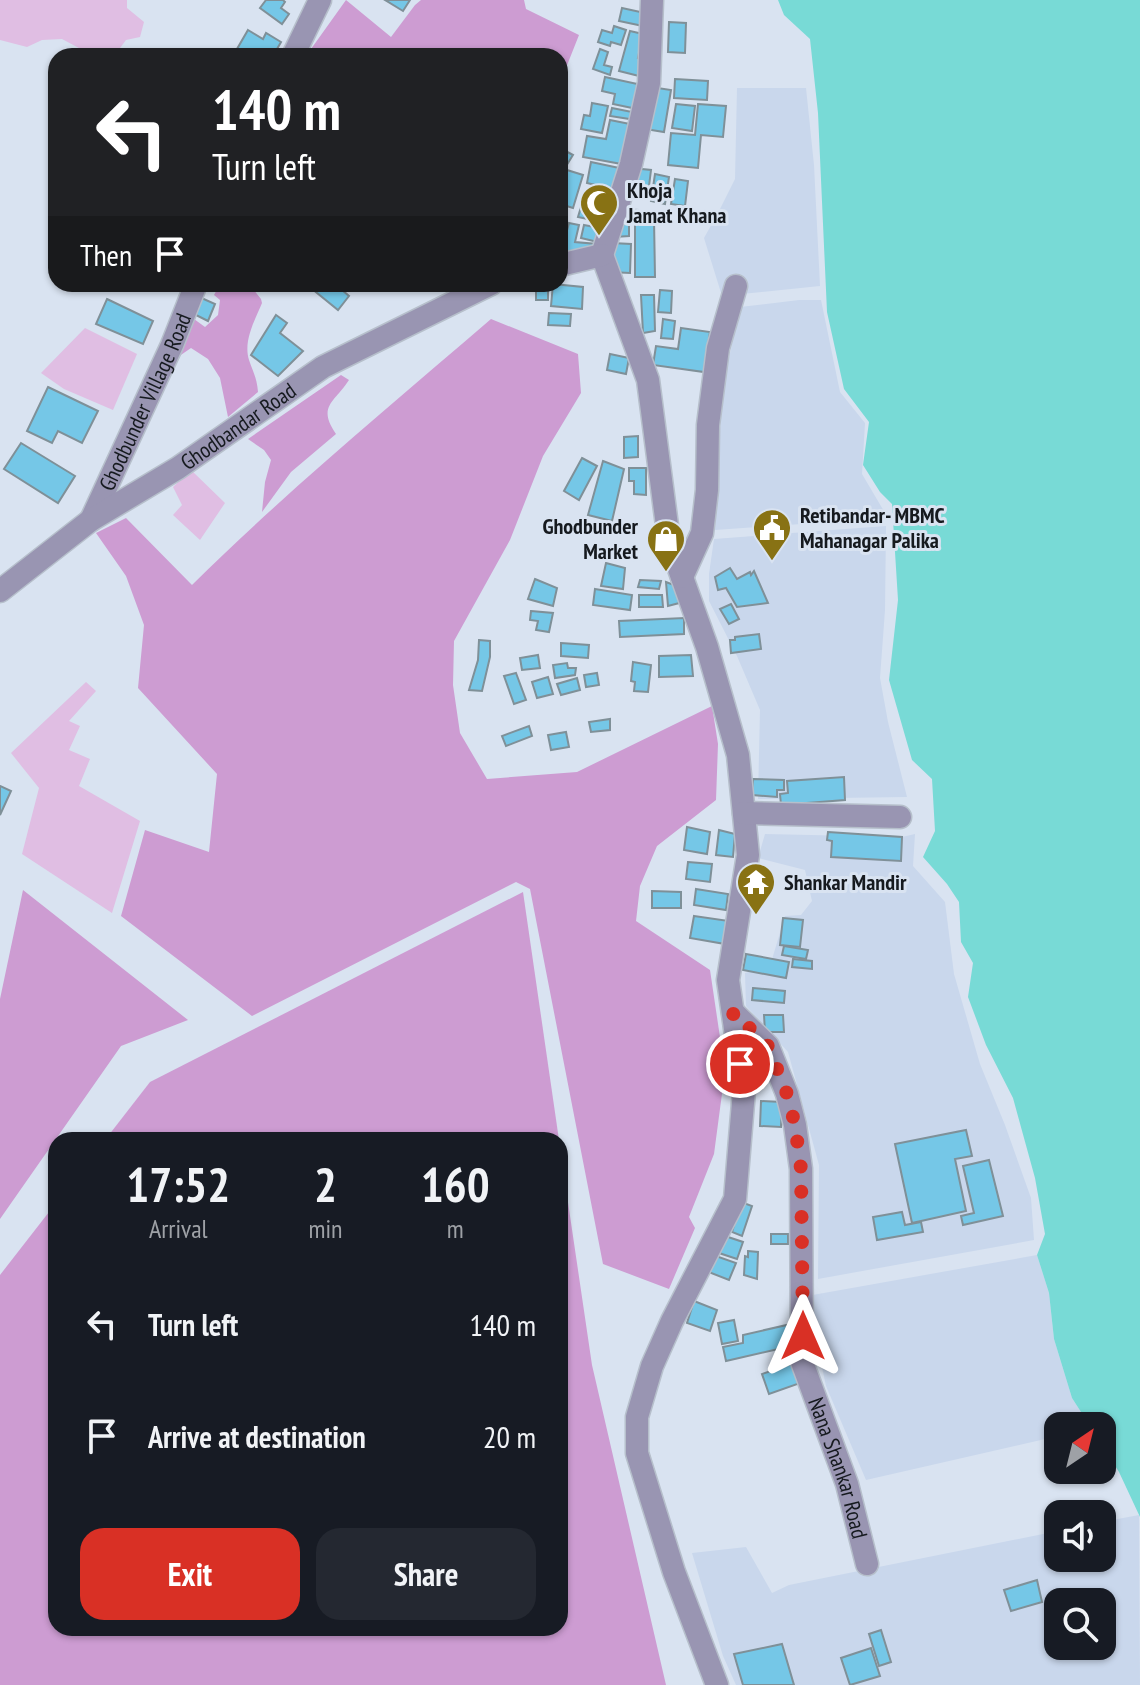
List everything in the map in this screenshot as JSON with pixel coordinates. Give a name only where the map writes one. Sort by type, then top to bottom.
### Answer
[{"type":"street","points":[[297,48],[320,0]]},
{"type":"street","points":[[652,0],[649,83],[631,164],[602,255],[648,380],[669,541],[707,647],[738,755],[748,855],[728,980],[744,1091],[735,1199],[652,1366],[637,1417],[637,1453],[674,1572],[717,1685]]},
{"type":"street","points":[[568,263],[602,255]]},
{"type":"street","points":[[682,577],[702,533],[707,490],[708,425],[718,348],[736,286]]},
{"type":"street","name":"Ghodbunder Village Road","points":[[91,520],[172,345],[193,292]]},
{"type":"street","name":"Ghodbandar Road","points":[[0,591],[91,520],[178,468],[323,367],[475,292]]},
{"type":"street","points":[[744,813],[900,817]]},
{"type":"street","name":"Nana Shankar Road","points":[[733,1012],[768,1046],[787,1094],[795,1125],[801,1169],[802,1362],[847,1484],[867,1564]]},
{"type":"shaded area","points":[[0,0],[127,0],[127,8],[144,22],[140,37],[126,40],[120,48],[79,48],[62,39],[42,40],[27,47],[0,40]]},
{"type":"shaded area","points":[[346,0],[391,37],[421,0],[524,0],[526,9],[579,35],[568,63],[568,48],[312,48]]},
{"type":"shaded area","points":[[778,0],[1140,0],[1140,1517],[1116,1467],[1116,1412],[1081,1412],[1072,1398],[1054,1339],[1049,1293],[1037,1255],[1045,1234],[1035,1178],[1013,1098],[986,1045],[968,997],[973,963],[961,942],[959,902],[923,857],[935,831],[932,779],[912,760],[889,680],[898,600],[892,504],[880,492],[863,465],[869,422],[844,389],[827,312],[818,113],[810,39],[784,15]]},
{"type":"shaded area","points":[[737,88],[806,88],[814,165],[820,286],[722,296],[704,238],[735,179]]},
{"type":"shaded area","points":[[216,292],[255,292],[262,303],[248,345],[258,392],[228,417],[220,378],[208,359],[191,348],[175,359],[194,319],[205,327],[218,315],[220,300],[214,295]]},
{"type":"shaded area","points":[[821,300],[840,392],[865,423],[862,474],[888,518],[715,530],[723,374],[740,307]]},
{"type":"shaded area","points":[[491,319],[578,354],[581,393],[543,456],[510,540],[454,641],[453,685],[460,733],[487,779],[577,772],[712,706],[718,744],[716,800],[657,846],[640,886],[636,921],[710,970],[725,1071],[714,1154],[689,1217],[695,1228],[669,1289],[603,1264],[530,889],[516,882],[252,1016],[121,916],[145,830],[209,852],[217,774],[138,688],[144,625],[126,576],[96,533],[126,518],[192,585],[302,482]]},
{"type":"shaded area","points":[[85,328],[137,354],[113,410],[64,389],[41,373]]},
{"type":"shaded area","points":[[341,375],[349,380],[328,411],[330,425],[336,434],[291,472],[262,512],[271,460],[264,450],[248,439]]},
{"type":"shaded area","points":[[191,470],[225,503],[200,540],[173,515],[182,505],[173,487]]},
{"type":"shaded area","points":[[886,526],[880,678],[907,797],[758,799],[760,710],[709,601],[714,539]]},
{"type":"shaded area","points":[[86,682],[96,691],[69,721],[80,726],[69,750],[90,759],[79,786],[140,821],[112,913],[22,854],[39,788],[11,753]]},
{"type":"shaded area","points":[[765,834],[902,837],[915,834],[913,866],[945,902],[954,974],[980,1064],[1031,1198],[1034,1240],[818,1279],[819,1165],[788,1052],[746,1006],[745,973],[770,966],[785,916],[801,915],[812,901],[805,870],[758,858]]},
{"type":"shaded area","points":[[23,890],[188,1020],[121,1046],[61,1132],[48,1132],[48,1150],[0,1219],[0,999]]},
{"type":"shaded area","points":[[523,892],[558,1132],[111,1132],[150,1082]]},
{"type":"shaded area","points":[[568,1202],[592,1365],[666,1685],[0,1685],[0,1275],[48,1213],[48,1636],[568,1636]]},
{"type":"shaded area","points":[[1037,1255],[1049,1293],[1054,1339],[1072,1398],[1081,1412],[1044,1412],[1044,1439],[866,1480],[826,1386],[807,1296]]},
{"type":"shaded area","points":[[1139,1515],[1140,1685],[736,1685],[723,1656],[692,1553],[746,1547],[772,1593],[789,1585],[1044,1534],[1044,1572],[1116,1572],[1116,1519]]},
{"type":"building","points":[[266,0],[285,2],[281,8],[289,14],[282,24],[260,8]]},
{"type":"building","points":[[385,0],[410,0],[403,11]]},
{"type":"building","points":[[622,8],[645,13],[643,26],[619,21]]},
{"type":"building","points":[[669,22],[686,23],[685,53],[668,52]]},
{"type":"building","points":[[614,26],[626,30],[621,45],[611,42],[610,46],[598,42],[602,30],[612,33]]},
{"type":"building","points":[[248,30],[263,39],[266,33],[281,42],[278,48],[238,48]]},
{"type":"building","points":[[630,31],[643,34],[638,58],[645,60],[643,77],[619,71]]},
{"type":"building","points":[[600,49],[608,52],[604,65],[612,67],[610,75],[593,69]]},
{"type":"building","points":[[605,77],[642,85],[637,109],[613,104],[615,94],[602,91]]},
{"type":"building","points":[[675,79],[708,81],[707,100],[674,98]]},
{"type":"building","points":[[651,87],[671,90],[664,132],[645,129]]},
{"type":"building","points":[[592,103],[608,106],[602,133],[581,129],[584,115],[590,116]]},
{"type":"building","points":[[676,104],[695,106],[692,131],[672,128]]},
{"type":"building","points":[[698,104],[726,106],[723,137],[701,135],[698,168],[668,165],[671,133],[695,135]]},
{"type":"building","points":[[612,108],[637,113],[636,120],[610,116]]},
{"type":"building","points":[[610,120],[635,125],[627,165],[583,157],[587,136],[606,139]]},
{"type":"building","points":[[591,162],[624,169],[617,190],[587,183]]},
{"type":"building","points":[[632,168],[651,170],[648,194],[629,191]]},
{"type":"building","points":[[568,170],[583,175],[573,208],[568,206]]},
{"type":"building","points":[[655,174],[669,177],[665,204],[651,201]]},
{"type":"building","points":[[675,179],[688,181],[685,206],[671,204]]},
{"type":"building","points":[[587,190],[598,193],[594,205],[583,201]]},
{"type":"building","points":[[599,194],[614,198],[607,223],[578,217],[581,207],[594,210]]},
{"type":"building","points":[[618,209],[638,210],[638,216],[629,216],[629,236],[615,237]]},
{"type":"building","points":[[635,219],[654,219],[655,277],[635,277]]},
{"type":"building","points":[[569,223],[579,225],[575,242],[597,244],[596,255],[568,256]]},
{"type":"building","points":[[584,225],[605,229],[602,243],[581,238]]},
{"type":"building","points":[[612,243],[631,244],[630,273],[610,272]]},
{"type":"building","points":[[568,286],[583,287],[582,309],[551,306],[552,292],[568,292]]},
{"type":"building","points":[[660,290],[672,291],[671,313],[658,312]]},
{"type":"building","points":[[316,292],[344,292],[349,296],[338,310]]},
{"type":"building","points":[[536,292],[548,292],[548,300],[536,300]]},
{"type":"building","points":[[641,295],[654,295],[655,331],[643,333]]},
{"type":"building","points":[[197,296],[215,304],[208,321],[190,312]]},
{"type":"building","points":[[107,299],[153,321],[143,344],[96,324]]},
{"type":"building","points":[[549,313],[571,314],[570,326],[548,325]]},
{"type":"building","points":[[276,315],[287,323],[280,333],[303,351],[278,376],[251,355]]},
{"type":"building","points":[[663,319],[675,321],[673,339],[661,338]]},
{"type":"building","points":[[681,328],[710,332],[704,372],[653,365],[656,346],[678,349]]},
{"type":"building","points":[[610,354],[629,358],[626,374],[607,370]]},
{"type":"building","points":[[48,387],[98,411],[82,443],[58,431],[52,443],[27,431]]},
{"type":"building","points":[[638,436],[638,457],[624,458],[624,437]]},
{"type":"building","points":[[21,443],[75,476],[58,503],[4,469]]},
{"type":"building","points":[[582,458],[597,466],[579,500],[564,491]]},
{"type":"building","points":[[603,461],[624,469],[612,521],[588,515]]},
{"type":"building","points":[[629,468],[646,468],[646,495],[634,494],[634,481],[629,481]]},
{"type":"building","points":[[606,563],[625,568],[623,589],[601,586]]},
{"type":"building","points":[[730,568],[737,579],[754,571],[768,603],[737,607],[726,588],[718,590],[715,577]]},
{"type":"building","points":[[535,579],[557,588],[553,606],[528,599]]},
{"type":"building","points":[[640,580],[661,581],[659,589],[638,587]]},
{"type":"building","points":[[666,582],[674,585],[683,602],[668,606]]},
{"type":"building","points":[[595,589],[632,595],[630,610],[593,605]]},
{"type":"building","points":[[639,595],[662,595],[663,607],[639,607]]},
{"type":"building","points":[[731,604],[739,619],[729,624],[720,609]]},
{"type":"building","points":[[531,611],[553,613],[549,632],[536,630],[538,621],[530,620]]},
{"type":"building","points":[[684,618],[684,634],[620,637],[619,621]]},
{"type":"building","points":[[759,634],[761,649],[731,653],[730,640]]},
{"type":"building","points":[[479,640],[490,641],[490,657],[482,691],[469,690],[478,660]]},
{"type":"building","points":[[561,643],[589,645],[588,658],[561,656]]},
{"type":"building","points":[[538,655],[540,668],[522,670],[520,658]]},
{"type":"building","points":[[691,655],[693,676],[659,677],[659,656]]},
{"type":"building","points":[[633,662],[651,665],[648,692],[634,691],[635,682],[631,681]]},
{"type":"building","points":[[567,663],[568,668],[576,668],[575,675],[555,678],[553,665]]},
{"type":"building","points":[[516,673],[526,700],[514,704],[504,676]]},
{"type":"building","points":[[597,673],[599,685],[586,687],[584,675]]},
{"type":"building","points":[[548,677],[553,694],[537,698],[532,682]]},
{"type":"building","points":[[577,678],[580,690],[561,695],[557,684]]},
{"type":"building","points":[[610,719],[610,730],[591,732],[589,722]]},
{"type":"building","points":[[529,726],[532,736],[506,746],[502,736]]},
{"type":"building","points":[[566,732],[569,747],[551,750],[548,735]]},
{"type":"building","points":[[844,777],[845,800],[781,805],[780,794],[788,793],[787,781]]},
{"type":"building","points":[[753,779],[784,780],[784,790],[777,790],[777,797],[752,795]]},
{"type":"building","points":[[0,786],[11,791],[0,815]]},
{"type":"building","points":[[687,827],[710,832],[707,854],[684,850]]},
{"type":"building","points":[[719,830],[735,834],[733,857],[716,855]]},
{"type":"building","points":[[828,832],[902,837],[901,861],[831,857],[832,841],[827,840]]},
{"type":"building","points":[[688,862],[712,864],[710,882],[686,879]]},
{"type":"building","points":[[696,889],[728,894],[726,910],[694,905]]},
{"type":"building","points":[[652,891],[681,892],[681,908],[652,908]]},
{"type":"building","points":[[694,916],[729,921],[725,944],[690,938]]},
{"type":"building","points":[[783,918],[803,920],[800,947],[780,945]]},
{"type":"building","points":[[784,946],[808,950],[806,959],[782,955]]},
{"type":"building","points":[[746,954],[789,962],[786,978],[743,970]]},
{"type":"building","points":[[793,959],[812,961],[812,969],[792,967]]},
{"type":"building","points":[[753,988],[785,991],[784,1003],[752,1000]]},
{"type":"building","points":[[764,1015],[783,1015],[784,1032],[765,1032]]},
{"type":"building","points":[[761,1101],[782,1102],[781,1127],[760,1126]]},
{"type":"building","points":[[966,1130],[972,1156],[955,1159],[966,1211],[912,1223],[895,1144]]},
{"type":"building","points":[[989,1160],[1003,1216],[963,1225],[961,1216],[974,1213],[963,1166]]},
{"type":"building","points":[[741,1202],[752,1206],[742,1236],[732,1232]]},
{"type":"building","points":[[902,1212],[905,1225],[921,1222],[923,1232],[877,1240],[873,1217]]},
{"type":"building","points":[[771,1234],[788,1234],[788,1244],[771,1244]]},
{"type":"building","points":[[722,1235],[743,1242],[737,1259],[716,1252]]},
{"type":"building","points":[[748,1251],[758,1252],[757,1279],[744,1275]]},
{"type":"building","points":[[713,1255],[736,1263],[729,1280],[706,1271]]},
{"type":"building","points":[[694,1301],[717,1310],[710,1331],[687,1323]]},
{"type":"building","points":[[734,1320],[738,1341],[722,1344],[718,1323]]},
{"type":"building","points":[[791,1324],[796,1345],[726,1361],[723,1347],[743,1343],[743,1335]]},
{"type":"building","points":[[799,1361],[806,1381],[769,1394],[762,1374]]},
{"type":"building","points":[[1037,1580],[1042,1602],[1011,1611],[1004,1590]]},
{"type":"building","points":[[881,1630],[891,1662],[879,1666],[869,1634]]},
{"type":"building","points":[[782,1644],[794,1685],[743,1685],[734,1654]]},
{"type":"building","points":[[871,1648],[880,1676],[850,1685],[841,1658]]},
{"type":"place","name":"Khoja Jamat Khana","points":[[599,237]]},
{"type":"place","name":"Retibandar- MBMC Mahanagar Palika","points":[[772,562]]},
{"type":"place","name":"Ghodbunder Market","points":[[666,573]]},
{"type":"place","name":"Shankar Mandir","points":[[756,916]]},
{"type":"route","points":[[740,1064],[733,1012],[768,1046],[787,1094],[795,1125],[801,1169],[803,1336]]}]
